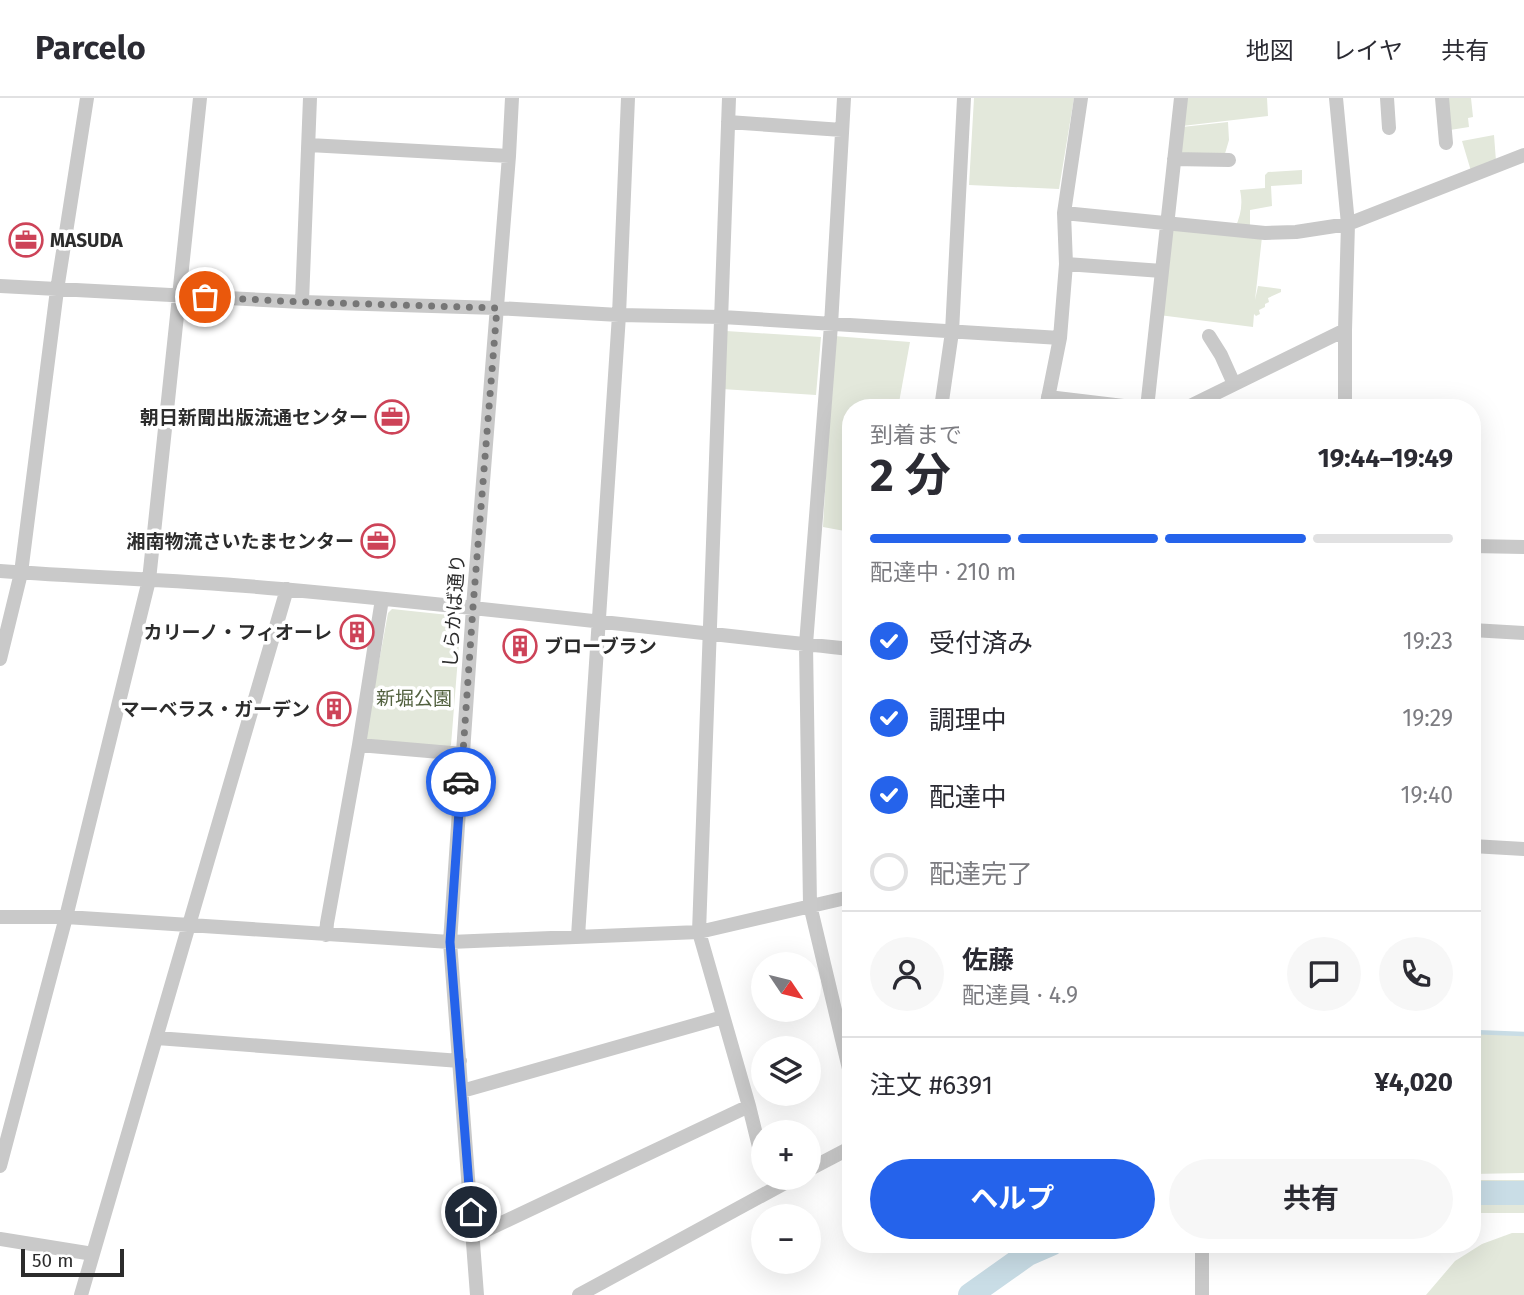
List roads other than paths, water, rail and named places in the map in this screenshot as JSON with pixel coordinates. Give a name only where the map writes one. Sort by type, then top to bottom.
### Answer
[{"type":"street","points":[[0,659],[21,573],[57,290],[86,98]]},
{"type":"street","points":[[0,1166],[66,918],[149,580],[200,98]]},
{"type":"street","points":[[302,302],[310,98]]},
{"type":"street","name":"しらかば通り","points":[[477,1295],[450,942],[512,98]]},
{"type":"street","points":[[578,936],[619,315],[628,98]]},
{"type":"street","points":[[729,98],[699,932],[752,1120]]},
{"type":"street","points":[[842,1039],[810,905],[806,644],[831,325],[844,98]]},
{"type":"street","points":[[942,399],[952,332],[964,98]]},
{"type":"street","points":[[1048,399],[1059,338],[1066,264],[1064,213],[1081,98]]},
{"type":"street","points":[[1148,399],[1181,98]]},
{"type":"street","points":[[1336,98],[1348,224],[1345,399]]},
{"type":"street","points":[[1387,98],[1390,128]]},
{"type":"street","points":[[1442,98],[1446,143]]},
{"type":"street","points":[[728,122],[842,130]]},
{"type":"street","points":[[309,145],[509,156]]},
{"type":"street","points":[[1064,213],[1265,233],[1306,231],[1348,224],[1524,155]]},
{"type":"street","points":[[1174,159],[1229,160]]},
{"type":"street","points":[[1066,264],[1162,271]]},
{"type":"street","points":[[0,286],[302,302],[722,317],[1059,338]]},
{"type":"street","points":[[1204,399],[1345,330]]},
{"type":"street","points":[[1209,337],[1221,355],[1234,384]]},
{"type":"street","points":[[1481,546],[1524,547]]},
{"type":"street","points":[[0,571],[287,589],[842,648]]},
{"type":"street","points":[[81,1295],[287,589]]},
{"type":"street","points":[[327,935],[382,599]]},
{"type":"street","points":[[1481,630],[1524,633]]},
{"type":"street","points":[[359,745],[463,754]]},
{"type":"street","points":[[1481,847],[1524,849]]},
{"type":"street","points":[[0,918],[66,918],[450,942],[699,932],[842,899]]},
{"type":"street","points":[[462,1091],[723,1017]]},
{"type":"street","points":[[157,1038],[460,1061]]},
{"type":"street","points":[[472,1237],[748,1106]]},
{"type":"street","points":[[821,1163],[842,1152]]},
{"type":"street","points":[[579,1295],[758,1190]]},
{"type":"street","points":[[0,1239],[93,1254]]},
{"type":"street","points":[[1202,1253],[1202,1295]]},
{"type":"waterway","points":[[1481,1032],[1524,1034]]},
{"type":"waterway","points":[[1481,1193],[1524,1193]]},
{"type":"waterway","points":[[970,1295],[1030,1253]]},
{"type":"place","name":"MASUDA","points":[[26,240]]},
{"type":"place","name":"朝日新聞出版流通センター","points":[[392,417]]},
{"type":"place","name":"湘南物流さいたまセンター","points":[[378,541]]},
{"type":"place","name":"カリーノ・フィオーレ","points":[[357,632]]},
{"type":"place","name":"ブローブラン","points":[[520,646]]},
{"type":"place","name":"マーベラス・ガーデン","points":[[334,709]]},
{"type":"park label","name":"新堀公園","points":[[414,698]]}]
